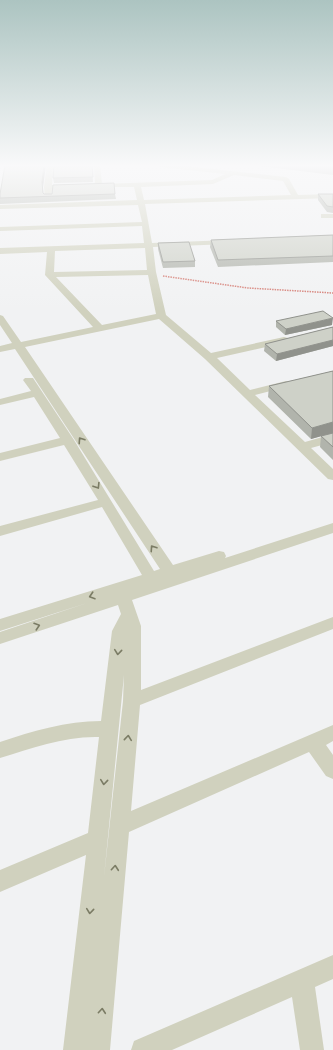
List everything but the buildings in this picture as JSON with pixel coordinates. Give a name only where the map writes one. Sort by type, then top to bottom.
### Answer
[{"type":"street","points":[[144,214],[152,273],[161,316],[209,358],[333,476]]},
{"type":"street","points":[[324,216],[333,216]]},
{"type":"street","points":[[0,229],[146,224]]},
{"type":"street","points":[[0,251],[234,242]]},
{"type":"street","points":[[51,249],[49,276],[99,328]]},
{"type":"street","points":[[49,276],[152,273]]},
{"type":"street","points":[[8,347],[161,316]]},
{"type":"street","points":[[0,318],[8,347],[68,440],[154,582]]},
{"type":"street","points":[[0,336],[172,576]]},
{"type":"street","points":[[209,358],[291,339]]},
{"type":"street","points":[[247,394],[297,381]]},
{"type":"street","points":[[0,402],[38,393]]},
{"type":"street","points":[[302,447],[333,438]]},
{"type":"street","points":[[0,457],[68,440]]},
{"type":"street","points":[[0,530],[106,502]]},
{"type":"street","points":[[0,638],[124,600],[154,582],[333,520]]},
{"type":"street","points":[[172,576],[333,528]]},
{"type":"street","points":[[0,625],[124,600]]},
{"type":"street","points":[[98,1050],[132,701],[133,632],[124,600]]},
{"type":"street","points":[[75,1050],[124,600]]},
{"type":"street","points":[[132,701],[333,623]]},
{"type":"street","points":[[0,750],[53,733],[81,728],[110,729]]},
{"type":"street","points":[[120,826],[333,733]]},
{"type":"street","points":[[314,742],[333,770]]},
{"type":"street","points":[[0,881],[98,839]]},
{"type":"street","points":[[144,1050],[302,982],[333,967]]},
{"type":"street","points":[[302,982],[312,1050]]},
{"type":"path","points":[[152,273],[203,284],[333,293]]}]
